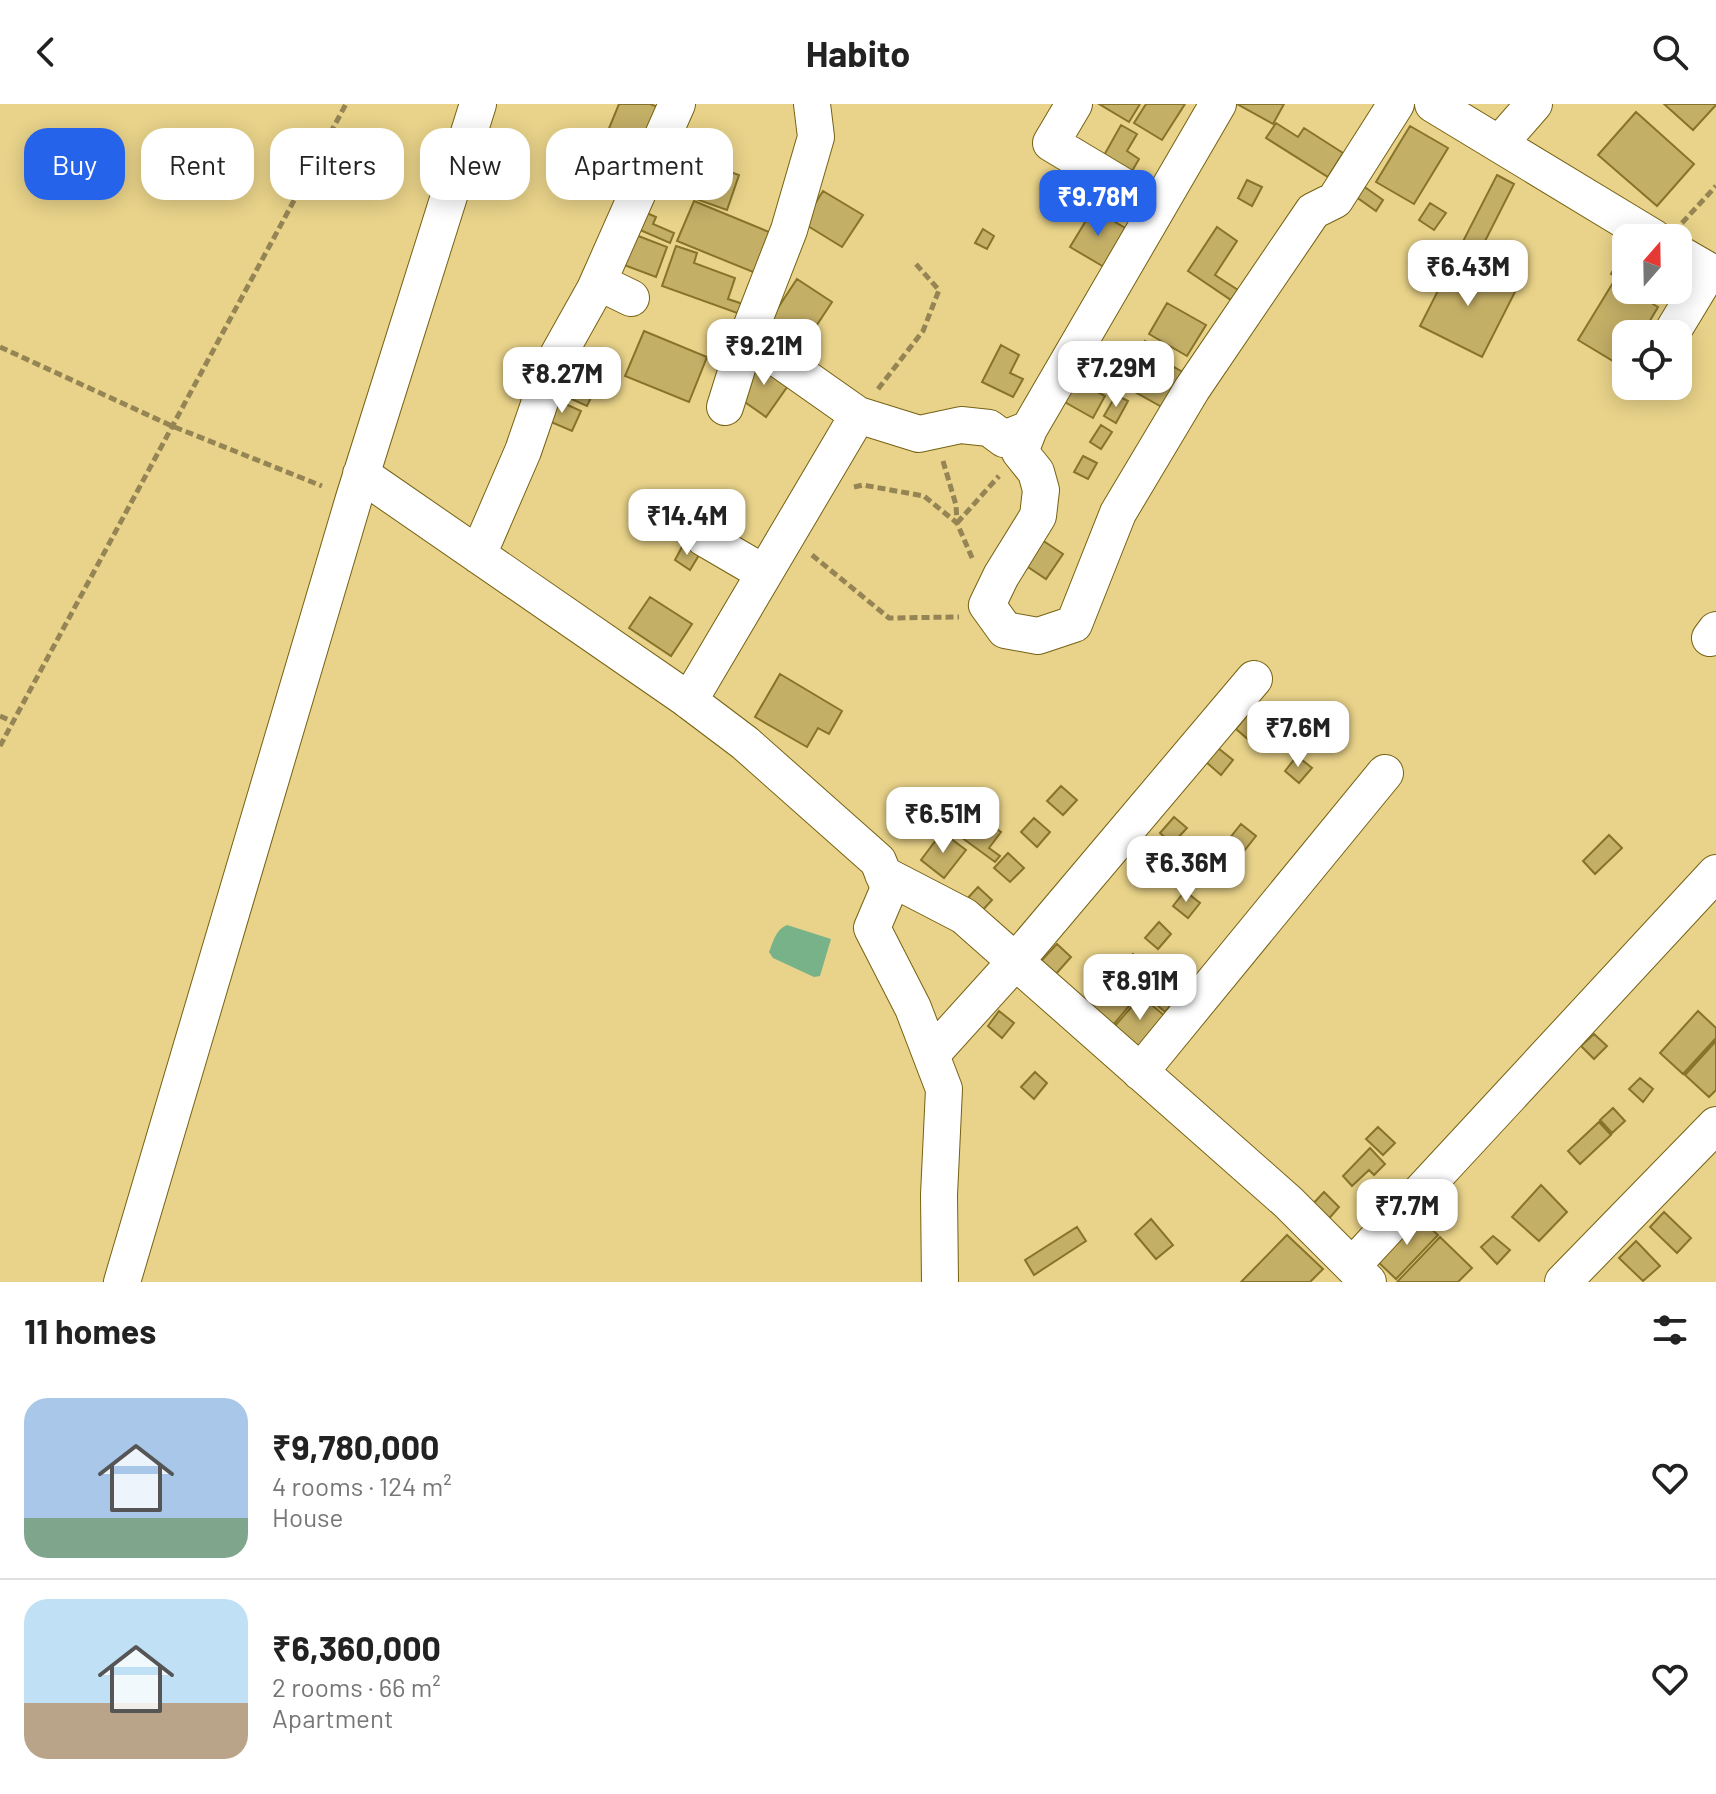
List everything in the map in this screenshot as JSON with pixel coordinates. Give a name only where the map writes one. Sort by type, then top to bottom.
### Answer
[{"type":"street","points":[[122,1282],[358,486],[478,104]]},
{"type":"street","points":[[478,555],[523,451],[553,364],[598,282],[677,104]]},
{"type":"street","points":[[725,407],[747,337],[789,230],[816,137],[812,104]]},
{"type":"street","points":[[1074,104],[1051,143],[1158,207]]},
{"type":"street","points":[[1024,441],[1218,104]]},
{"type":"street","points":[[1024,441],[1041,490],[1038,516],[1001,576],[993,604],[1005,630],[1038,636],[1074,624],[1118,513],[1192,389],[1313,211],[1335,200],[1396,104]]},
{"type":"street","points":[[1433,104],[1643,224]]},
{"type":"street","points":[[1499,144],[1534,104]]},
{"type":"street","points":[[1680,320],[1712,273],[1692,257]]},
{"type":"street","points":[[598,282],[631,298]]},
{"type":"street","points":[[747,337],[858,415],[919,434],[961,425],[989,428],[1004,439],[1024,441]]},
{"type":"street","points":[[689,701],[858,415]]},
{"type":"street","points":[[358,486],[478,555],[689,701],[745,743],[878,861],[889,888],[872,928],[913,1008],[944,1089],[939,1195],[940,1282]]},
{"type":"street","points":[[704,538],[769,565]]},
{"type":"street","points":[[931,1055],[1015,962],[1254,679]]},
{"type":"street","points":[[1140,1072],[1385,773]]},
{"type":"street","points":[[883,874],[964,916],[1288,1202],[1360,1274],[1716,873]]},
{"type":"street","points":[[1563,1282],[1716,1125]]},
{"type":"path","points":[[0,746],[346,104]]},
{"type":"path","points":[[1683,224],[1716,186]]},
{"type":"path","points":[[858,415],[923,331],[939,290],[914,262]]},
{"type":"path","points":[[0,347],[172,426],[358,486]]},
{"type":"path","points":[[769,565],[807,550],[889,618],[993,604],[957,523],[956,505],[943,462],[919,434]]},
{"type":"path","points":[[957,523],[1024,441]]},
{"type":"path","points":[[810,496],[863,485],[924,496],[957,523]]},
{"type":"path","points":[[0,716],[13,722]]},
{"type":"shaded area","points":[[787,925],[831,939],[820,976],[814,977],[773,958],[769,952],[778,933]]},
{"type":"building","points":[[619,104],[658,107],[649,128],[609,128]]},
{"type":"building","points":[[1099,104],[1140,104],[1129,122]]},
{"type":"building","points":[[1146,104],[1185,104],[1162,140],[1134,123]]},
{"type":"building","points":[[1237,104],[1284,104],[1273,124]]},
{"type":"building","points":[[1664,104],[1716,104],[1716,105],[1693,130]]},
{"type":"building","points":[[1636,112],[1694,164],[1657,206],[1598,155]]},
{"type":"building","points":[[1276,123],[1298,137],[1304,128],[1343,153],[1328,177],[1266,138]]},
{"type":"building","points":[[1121,125],[1137,134],[1127,151],[1139,159],[1131,173],[1103,157]]},
{"type":"building","points":[[1410,126],[1448,148],[1414,204],[1376,182]]},
{"type":"building","points":[[733,173],[739,175],[733,192]]},
{"type":"building","points":[[1497,175],[1514,184],[1483,245],[1491,249],[1482,266],[1457,253]]},
{"type":"building","points":[[1247,180],[1262,187],[1252,206],[1238,198]]},
{"type":"building","points":[[1359,183],[1383,200],[1376,211],[1352,194]]},
{"type":"building","points":[[823,191],[863,215],[842,247],[803,223]]},
{"type":"building","points":[[699,200],[730,200],[727,210]]},
{"type":"building","points":[[694,201],[774,234],[758,274],[677,241]]},
{"type":"building","points":[[1430,203],[1446,213],[1434,230],[1419,220]]},
{"type":"building","points":[[1093,209],[1127,229],[1104,267],[1070,247]]},
{"type":"building","points":[[640,210],[656,217],[653,224],[674,233],[670,243],[633,227]]},
{"type":"building","points":[[1217,227],[1237,241],[1215,275],[1238,290],[1231,300],[1188,271]]},
{"type":"building","points":[[983,229],[994,236],[987,249],[975,243]]},
{"type":"building","points":[[628,232],[667,247],[656,277],[616,262]]},
{"type":"building","points":[[676,246],[697,253],[694,263],[735,278],[728,299],[743,304],[740,314],[662,286]]},
{"type":"building","points":[[1454,259],[1516,290],[1482,357],[1420,326]]},
{"type":"building","points":[[797,279],[832,302],[799,352],[764,329]]},
{"type":"building","points":[[1612,284],[1612,304],[1653,304],[1658,307],[1650,320],[1612,320],[1612,360],[1578,340]]},
{"type":"building","points":[[1167,303],[1206,325],[1187,356],[1149,334]]},
{"type":"building","points":[[644,331],[707,357],[689,402],[625,376]]},
{"type":"building","points":[[1145,341],[1170,356],[1167,363],[1188,375],[1167,410],[1121,384]]},
{"type":"building","points":[[1093,344],[1108,352],[1098,371],[1083,363]]},
{"type":"building","points":[[1001,345],[1019,355],[1010,373],[1023,379],[1013,397],[982,382]]},
{"type":"building","points":[[759,357],[792,380],[766,417],[739,398]]},
{"type":"building","points":[[573,359],[603,372],[587,406],[558,393]]},
{"type":"building","points":[[1079,369],[1097,379],[1092,389],[1105,396],[1093,418],[1061,400]]},
{"type":"building","points":[[1116,395],[1128,401],[1116,423],[1104,416]]},
{"type":"building","points":[[552,398],[581,411],[572,431],[544,419]]},
{"type":"building","points":[[1101,425],[1112,432],[1101,449],[1090,442]]},
{"type":"building","points":[[1083,456],[1097,463],[1088,479],[1074,472]]},
{"type":"building","points":[[1039,538],[1063,554],[1046,579],[1022,563]]},
{"type":"building","points":[[683,545],[699,555],[690,570],[675,560]]},
{"type":"building","points":[[650,597],[692,624],[671,656],[629,628]]},
{"type":"building","points":[[780,674],[842,711],[829,734],[818,728],[807,747],[755,717]]},
{"type":"building","points":[[1248,714],[1262,726],[1250,741],[1236,729]]},
{"type":"building","points":[[1218,748],[1233,760],[1221,775],[1206,762]]},
{"type":"building","points":[[1297,756],[1312,768],[1299,783],[1285,771]]},
{"type":"building","points":[[1061,786],[1077,800],[1063,815],[1047,801]]},
{"type":"building","points":[[962,804],[1001,832],[989,848],[1000,856],[995,862],[946,826]]},
{"type":"building","points":[[1174,817],[1187,828],[1172,844],[1160,833]]},
{"type":"building","points":[[1034,818],[1050,832],[1037,847],[1021,832]]},
{"type":"building","points":[[1241,824],[1256,836],[1244,851],[1229,839]]},
{"type":"building","points":[[942,832],[966,850],[944,878],[921,860]]},
{"type":"building","points":[[1609,835],[1622,848],[1595,874],[1583,861]]},
{"type":"building","points":[[1145,850],[1158,861],[1144,877],[1131,865]]},
{"type":"building","points":[[1008,853],[1024,868],[1010,882],[994,868]]},
{"type":"building","points":[[978,887],[992,900],[979,914],[965,901]]},
{"type":"building","points":[[1185,891],[1200,903],[1188,918],[1173,906]]},
{"type":"building","points":[[1159,922],[1171,934],[1158,949],[1145,938]]},
{"type":"building","points":[[1057,944],[1071,957],[1055,975],[1040,962]]},
{"type":"building","points":[[1133,954],[1180,995],[1165,1012],[1118,971]]},
{"type":"building","points":[[1115,972],[1140,993],[1113,1025],[1089,1004]]},
{"type":"building","points":[[1141,996],[1165,1016],[1138,1047],[1114,1027]]},
{"type":"building","points":[[999,1011],[1014,1023],[1002,1038],[988,1026]]},
{"type":"building","points":[[1698,1011],[1716,1028],[1716,1038],[1683,1074],[1660,1053]]},
{"type":"building","points":[[1594,1034],[1607,1046],[1594,1059],[1581,1046]]},
{"type":"building","points":[[1716,1041],[1716,1090],[1709,1097],[1685,1075]]},
{"type":"building","points":[[1035,1072],[1047,1083],[1034,1099],[1021,1087]]},
{"type":"building","points":[[1640,1078],[1653,1089],[1643,1102],[1629,1089]]},
{"type":"building","points":[[1613,1108],[1625,1121],[1612,1133],[1600,1120]]},
{"type":"building","points":[[1599,1122],[1611,1135],[1580,1164],[1568,1151]]},
{"type":"building","points":[[1378,1127],[1395,1143],[1383,1155],[1366,1139]]},
{"type":"building","points":[[1370,1148],[1385,1164],[1374,1175],[1369,1170],[1352,1186],[1343,1176]]},
{"type":"building","points":[[1541,1185],[1567,1212],[1539,1241],[1512,1217]]},
{"type":"building","points":[[1324,1192],[1339,1207],[1326,1222],[1310,1207]]},
{"type":"building","points":[[1664,1212],[1691,1238],[1677,1253],[1650,1227]]},
{"type":"building","points":[[1417,1216],[1438,1235],[1396,1279],[1376,1260]]},
{"type":"building","points":[[1151,1219],[1173,1245],[1156,1259],[1135,1234]]},
{"type":"building","points":[[1077,1227],[1086,1241],[1034,1275],[1025,1260]]},
{"type":"building","points":[[1287,1235],[1323,1269],[1310,1282],[1241,1282]]},
{"type":"building","points":[[1493,1236],[1510,1250],[1497,1264],[1481,1247]]},
{"type":"building","points":[[1440,1237],[1472,1268],[1458,1282],[1397,1282]]},
{"type":"building","points":[[1636,1241],[1660,1266],[1643,1281],[1619,1258]]}]
